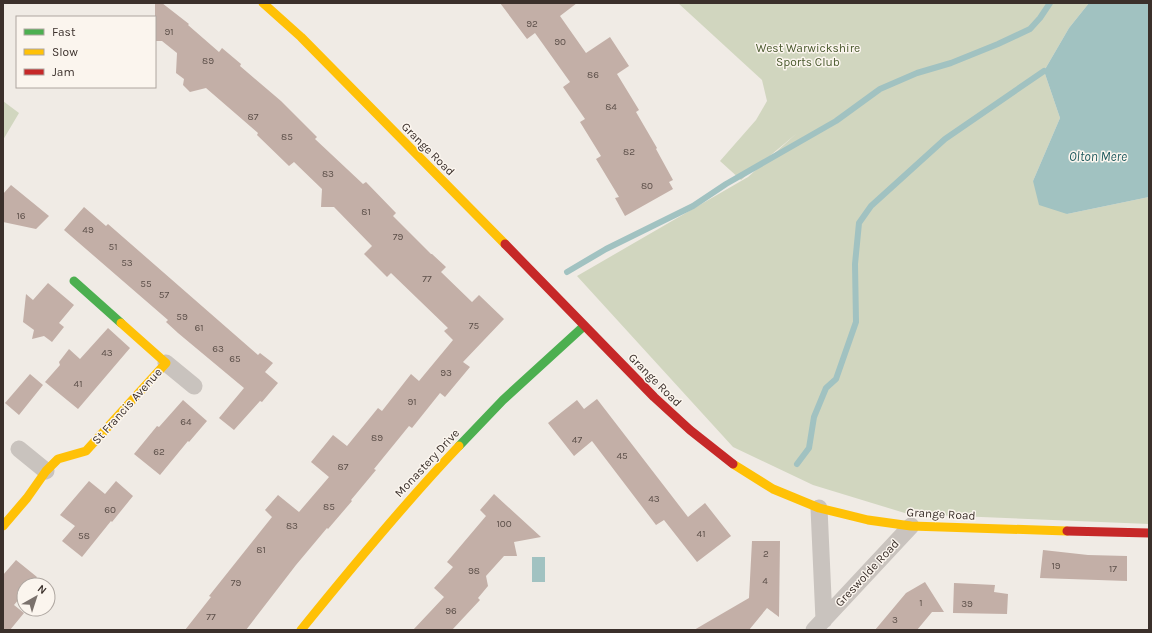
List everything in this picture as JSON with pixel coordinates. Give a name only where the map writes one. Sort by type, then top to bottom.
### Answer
[{"type":"street","name":"Grange Road","points":[[263,3],[301,37],[654,397],[690,430],[727,460],[773,489],[819,508],[868,520],[911,526],[1149,533]]},
{"type":"street","name":"St Francis Avenue","points":[[74,281],[194,386]]},
{"type":"street","name":"Monastery Drive","points":[[301,630],[426,480],[503,400],[584,326]]},
{"type":"street","name":"St Francis Avenue","points":[[3,526],[27,498],[46,471],[58,459],[86,451],[166,363]]},
{"type":"street","points":[[19,449],[46,471]]},
{"type":"street","name":"Greswolde Road","points":[[819,508],[819,625]]},
{"type":"street","name":"Greswolde Road","points":[[819,625],[911,526]]},
{"type":"green space","name":"West Warwickshire Sports Club","points":[[678,3],[1089,3],[1069,28],[1044,71],[1060,118],[1033,181],[1067,214],[1149,197],[1149,524],[908,514],[813,485],[733,447],[577,276],[748,177],[796,134],[741,180],[720,161],[756,120],[767,101],[762,80]]},
{"type":"green space","points":[[3,101],[19,113],[3,140]]},
{"type":"water","name":"Olton Mere","points":[[1089,3],[1149,3],[1149,197],[1067,214],[1039,205],[1033,181],[1060,118],[1044,71],[1069,28]]},
{"type":"water","points":[[532,557],[545,557],[545,582],[532,582]]},
{"type":"building","points":[[155,3],[162,3],[189,24],[188,25],[219,52],[222,48],[241,64],[240,66],[281,101],[317,137],[315,139],[363,184],[366,182],[396,213],[393,216],[446,267],[441,272],[472,302],[479,295],[504,319],[463,362],[470,367],[445,397],[440,393],[412,428],[409,426],[374,469],[376,470],[351,500],[352,501],[296,565],[246,630],[185,630],[211,597],[209,596],[272,517],[265,510],[278,495],[299,512],[329,477],[311,462],[333,435],[347,446],[378,408],[382,411],[411,374],[419,381],[453,340],[444,331],[448,328],[391,273],[387,277],[364,254],[372,246],[334,207],[321,207],[322,189],[294,162],[289,166],[257,135],[258,133],[206,88],[190,92],[183,85],[184,79],[176,73],[177,53],[162,41],[156,41]]},
{"type":"building","points":[[500,3],[577,3],[560,16],[586,53],[610,37],[629,66],[617,74],[639,110],[636,112],[657,148],[656,149],[673,180],[669,182],[673,189],[625,216],[615,198],[619,197],[596,159],[601,156],[580,122],[585,119],[563,87],[570,82],[535,33],[527,39]]},
{"type":"building","points":[[11,185],[49,216],[36,229],[3,222],[3,194]]},
{"type":"building","points":[[84,207],[106,226],[108,224],[258,355],[260,353],[273,363],[265,372],[278,383],[262,402],[260,401],[234,430],[219,418],[244,388],[178,333],[166,322],[168,320],[64,230]]},
{"type":"building","points":[[48,283],[74,305],[59,323],[64,327],[52,342],[44,336],[32,339],[34,330],[23,322],[26,294],[33,300]]},
{"type":"building","points":[[108,328],[130,348],[78,409],[45,382],[60,365],[59,362],[69,349],[80,359]]},
{"type":"building","points":[[30,374],[43,385],[19,415],[5,403]]},
{"type":"building","points":[[597,399],[688,517],[705,503],[731,536],[697,562],[664,520],[656,525],[592,441],[574,456],[548,423],[577,400],[584,409]]},
{"type":"building","points":[[183,400],[207,421],[189,442],[188,441],[160,475],[134,454],[157,426],[159,427]]},
{"type":"building","points":[[89,481],[105,494],[116,481],[133,496],[82,557],[62,541],[75,526],[60,515]]},
{"type":"building","points":[[494,494],[541,537],[514,542],[517,556],[504,556],[486,576],[488,586],[478,598],[480,600],[452,630],[413,630],[444,597],[434,588],[453,567],[447,562],[486,516],[480,510]]},
{"type":"building","points":[[752,541],[780,541],[779,617],[767,608],[749,630],[694,630],[749,598]]},
{"type":"building","points":[[1043,550],[1088,555],[1127,556],[1127,581],[1040,578]]},
{"type":"building","points":[[16,560],[37,577],[16,577],[16,603],[14,605],[16,607],[16,617],[21,617],[10,630],[3,630],[3,575]]},
{"type":"building","points":[[925,582],[944,612],[932,612],[917,630],[875,630],[906,593]]},
{"type":"building","points":[[954,583],[995,585],[994,592],[1008,594],[1007,614],[953,613]]},
{"type":"waterway","points":[[567,272],[606,249],[693,206],[726,184],[836,121],[880,89],[917,73],[951,63],[1030,29],[1040,18],[1050,3]]},
{"type":"waterway","points":[[797,464],[809,448],[814,417],[826,388],[836,379],[856,322],[855,264],[859,223],[871,206],[945,139],[1044,71]]},
{"type":"traffic: fast","points":[[74,281],[121,323]]},
{"type":"traffic: fast","points":[[459,446],[503,400],[584,326]]},
{"type":"traffic: slow","points":[[263,3],[301,37],[505,244]]},
{"type":"traffic: slow","points":[[3,526],[27,498],[46,471],[58,459],[86,451],[166,363],[121,323]]},
{"type":"traffic: slow","points":[[301,630],[378,536],[459,446]]},
{"type":"traffic: slow","points":[[733,464],[773,489],[819,508],[868,520],[911,526],[1067,531]]},
{"type":"traffic: jam","points":[[505,244],[654,397],[690,430],[733,464]]},
{"type":"traffic: jam","points":[[1067,531],[1149,533]]}]
